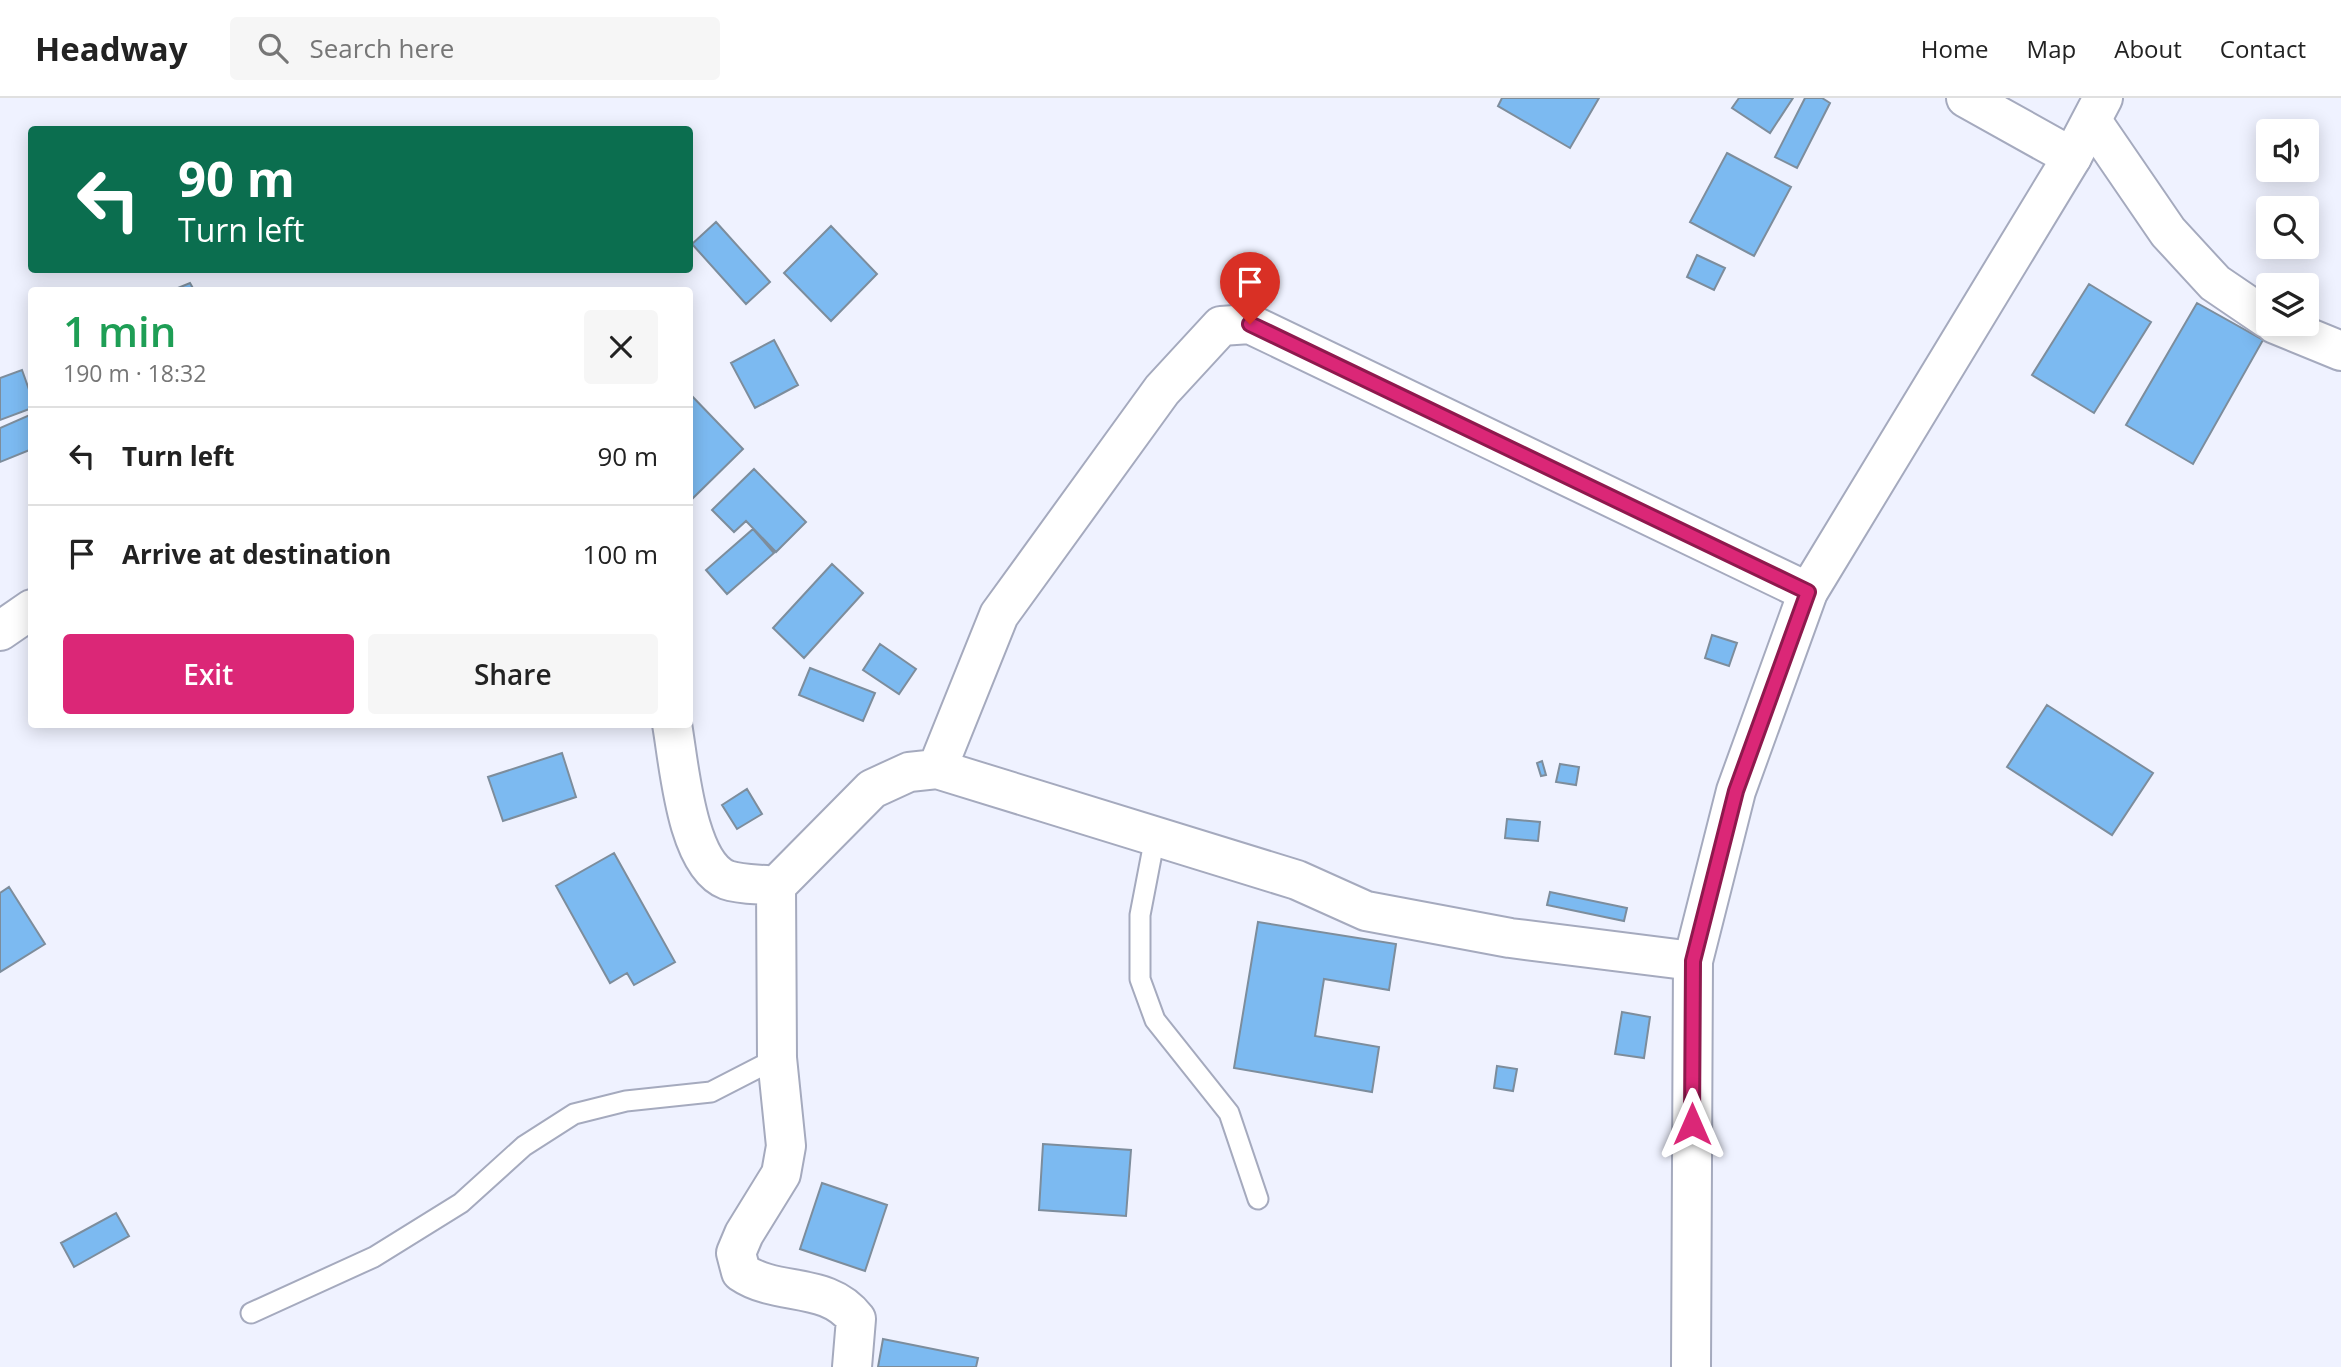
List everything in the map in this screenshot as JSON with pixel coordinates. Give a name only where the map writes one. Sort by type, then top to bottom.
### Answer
[{"type":"street","points":[[1966,98],[2073,157]]},
{"type":"street","points":[[1691,1367],[1693,961],[1736,791],[1808,592],[2073,157],[2098,110]]},
{"type":"street","points":[[2098,110],[2168,232],[2215,283],[2256,311]]},
{"type":"street","points":[[937,769],[999,615],[1162,390],[1221,326],[1250,324],[1808,592]]},
{"type":"street","points":[[2304,336],[2341,351]]},
{"type":"street","points":[[0,631],[28,611]]},
{"type":"street","points":[[673,728],[692,830],[705,863],[726,880],[776,886]]},
{"type":"street","points":[[852,1367],[856,1319],[844,1303],[829,1297],[755,1281],[741,1272],[736,1253],[744,1234],[781,1174],[786,1146],[777,1058],[776,886],[872,789],[909,772],[937,769],[1297,880],[1366,911],[1510,938],[1693,961]]},
{"type":"lane","points":[[1155,837],[1140,915],[1140,979],[1155,1020],[1229,1113],[1258,1199]]},
{"type":"lane","points":[[251,1313],[374,1257],[461,1203],[524,1146],[574,1114],[626,1101],[711,1092],[777,1058]]},
{"type":"building","points":[[1502,98],[1599,98],[1570,148],[1498,106]]},
{"type":"building","points":[[1739,98],[1793,98],[1770,133],[1732,108]]},
{"type":"building","points":[[1805,98],[1822,98],[1830,103],[1797,168],[1775,157]]},
{"type":"building","points":[[1727,153],[1791,187],[1754,256],[1690,222]]},
{"type":"building","points":[[716,222],[770,282],[746,304],[693,243]]},
{"type":"building","points":[[831,226],[877,274],[831,321],[784,273]]},
{"type":"building","points":[[1697,255],[1725,268],[1714,290],[1687,277]]},
{"type":"building","points":[[2089,284],[2151,322],[2094,413],[2032,375]]},
{"type":"building","points":[[2197,303],[2263,340],[2193,464],[2126,425]]},
{"type":"building","points":[[774,340],[798,385],[755,408],[731,363]]},
{"type":"building","points":[[22,370],[28,387],[28,410],[0,420],[0,378]]},
{"type":"building","points":[[693,397],[743,449],[693,498]]},
{"type":"building","points":[[28,416],[28,451],[0,462],[0,428]]},
{"type":"building","points":[[754,469],[806,522],[776,552],[746,521],[734,532],[712,510]]},
{"type":"building","points":[[753,529],[774,553],[727,594],[706,570]]},
{"type":"building","points":[[832,564],[863,593],[804,658],[773,628]]},
{"type":"building","points":[[1712,635],[1737,643],[1729,666],[1705,658]]},
{"type":"building","points":[[880,644],[916,669],[899,694],[863,670]]},
{"type":"building","points":[[810,668],[875,693],[863,721],[799,695]]},
{"type":"building","points":[[2047,705],[2153,773],[2112,835],[2007,767]]},
{"type":"building","points":[[562,753],[576,797],[503,821],[488,777]]},
{"type":"building","points":[[1542,761],[1546,775],[1541,776],[1537,763]]},
{"type":"building","points":[[1560,764],[1579,767],[1576,785],[1556,782]]},
{"type":"building","points":[[747,789],[762,814],[737,829],[722,805]]},
{"type":"building","points":[[1507,819],[1540,822],[1538,841],[1505,838]]},
{"type":"building","points":[[614,853],[675,962],[634,985],[627,973],[610,983],[556,886]]},
{"type":"building","points":[[9,887],[45,944],[0,972],[0,893]]},
{"type":"building","points":[[1550,892],[1627,908],[1624,921],[1547,905]]},
{"type":"building","points":[[1258,922],[1396,944],[1389,990],[1324,979],[1315,1036],[1379,1047],[1372,1092],[1234,1068]]},
{"type":"building","points":[[1622,1012],[1650,1017],[1644,1058],[1615,1054]]},
{"type":"building","points":[[1497,1066],[1517,1069],[1513,1091],[1494,1088]]},
{"type":"building","points":[[1043,1144],[1131,1150],[1126,1216],[1039,1210]]},
{"type":"building","points":[[822,1183],[887,1205],[865,1271],[800,1249]]},
{"type":"building","points":[[116,1213],[129,1236],[74,1267],[61,1243]]},
{"type":"building","points":[[883,1339],[978,1358],[976,1367],[878,1367]]},
{"type":"route","points":[[1250,324],[1808,592],[1736,791],[1693,961],[1692,1124]]}]
